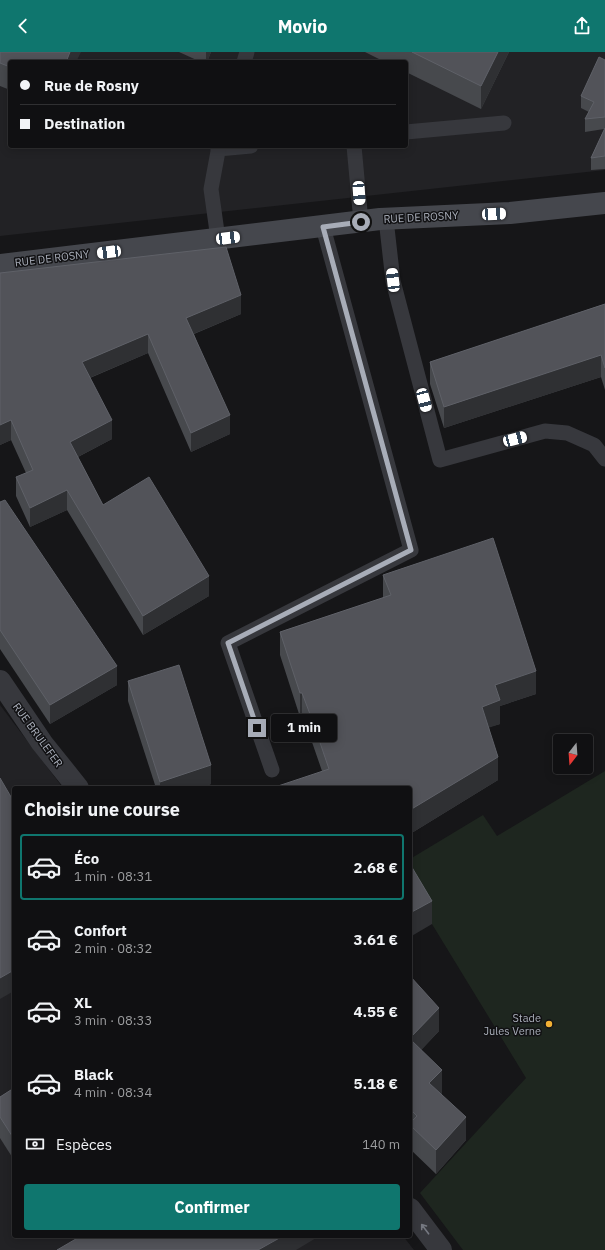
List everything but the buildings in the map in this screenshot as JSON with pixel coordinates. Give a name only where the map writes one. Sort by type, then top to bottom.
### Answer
[{"type":"main road","name":"RUE DE ROSNY","points":[[0,264],[386,219],[510,213],[605,203]]},
{"type":"street","name":"RUE BRULEFER","points":[[0,681],[42,743],[76,786]]},
{"type":"street","points":[[412,1212],[441,1250]]},
{"type":"lane","points":[[408,132],[504,123]]},
{"type":"lane","points":[[218,239],[211,189],[219,148]]},
{"type":"lane","points":[[354,148],[361,222]]},
{"type":"lane","points":[[386,219],[393,280],[440,460],[546,431],[567,433],[594,445],[605,459]]},
{"type":"lane","points":[[272,770],[228,643],[411,550],[323,227]]},
{"type":"shaded area","points":[[0,52],[605,52],[605,170],[0,236]]},
{"type":"shaded area","points":[[0,705],[61,786],[12,786],[12,1238],[405,1238],[414,1250],[0,1250]]},
{"type":"shaded area","name":"Stade Jules Verne","points":[[605,771],[605,1250],[463,1250],[420,1193],[526,1078],[412,891],[412,858],[483,815],[497,836]]},
{"type":"place","name":"Stade Jules Verne","points":[[549,1024]]},
{"type":"route","points":[[257,728],[228,643],[411,550],[323,227],[361,222]]}]
